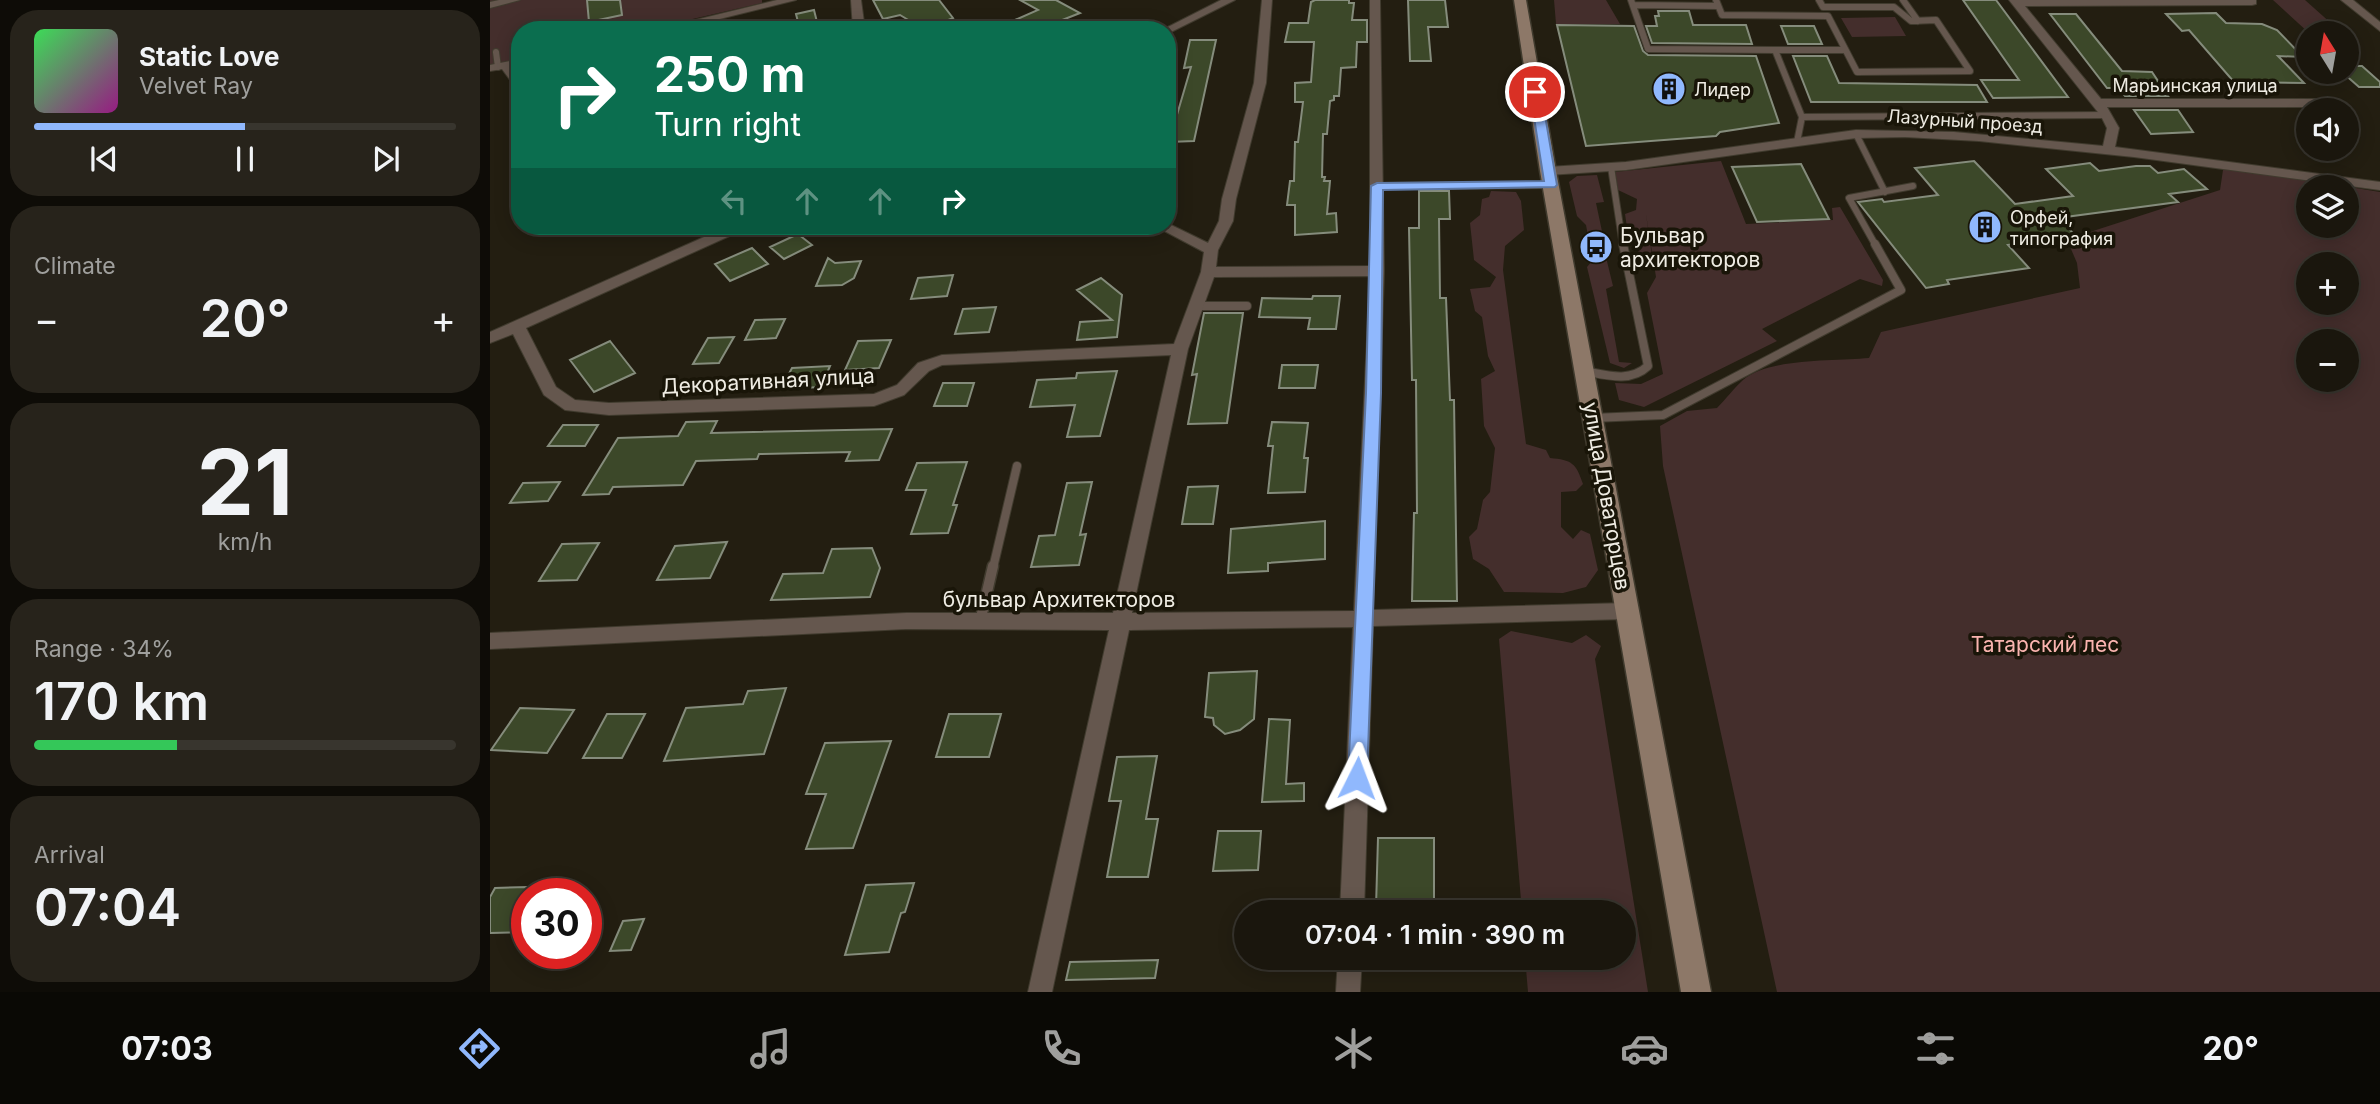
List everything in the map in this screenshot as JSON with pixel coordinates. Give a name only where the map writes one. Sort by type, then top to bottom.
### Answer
[{"type":"main road","name":"улица Доваторцев","points":[[1520,0],[1549,178],[1696,992]]},
{"type":"street","points":[[490,5],[515,0]]},
{"type":"street","points":[[696,21],[791,0]]},
{"type":"street","points":[[856,0],[858,21]]},
{"type":"street","points":[[1176,26],[1230,0]]},
{"type":"street","points":[[1040,992],[1180,349],[1208,272],[1211,250],[1226,221],[1229,199],[1259,83],[1267,0]]},
{"type":"street","points":[[1352,900],[1377,271],[1373,80],[1375,0]]},
{"type":"street","points":[[2016,1],[2252,2]]},
{"type":"street","points":[[2016,1],[2107,115],[2113,128],[2108,149]]},
{"type":"street","points":[[2351,4],[2380,8]]},
{"type":"street","points":[[2351,4],[2380,28]]},
{"type":"street","name":"Марьинская улица","points":[[2097,103],[2296,103]]},
{"type":"street","name":"Лазурный проезд","points":[[1549,178],[1856,134],[1929,134],[2108,149],[2249,165],[2380,186]]},
{"type":"street","points":[[1176,233],[1211,250]]},
{"type":"street","points":[[490,338],[720,235]]},
{"type":"street","points":[[1208,272],[1377,271]]},
{"type":"street","name":"Декоративная улица","points":[[517,326],[550,391],[571,407],[609,409],[874,400],[892,395],[907,386],[917,371],[928,363],[942,360],[1180,349]]},
{"type":"street","name":"бульвар Архитекторов","points":[[490,641],[906,621],[1120,622],[1627,611]]},
{"type":"street","points":[[1348,992],[1349,970]]},
{"type":"lane","points":[[1903,0],[1918,21]]},
{"type":"lane","points":[[1828,16],[1722,16],[1717,3],[1632,3],[1647,49],[1845,50]]},
{"type":"lane","points":[[1821,3],[1894,7],[1911,21],[1936,20],[1970,71],[1857,72],[1821,3]]},
{"type":"lane","points":[[1775,50],[1802,117],[1797,142]]},
{"type":"lane","points":[[496,52],[498,67]]},
{"type":"lane","points":[[1802,117],[2107,115]]},
{"type":"lane","points":[[1856,134],[1885,192]]},
{"type":"lane","points":[[1584,371],[1629,377],[1642,374],[1648,366],[1626,265],[1611,167]]},
{"type":"lane","points":[[1377,186],[1549,178]]},
{"type":"lane","points":[[1592,418],[1663,415],[1901,290],[1849,198],[1913,186]]},
{"type":"lane","points":[[1194,306],[1247,306]]},
{"type":"lane","points":[[980,622],[1017,466]]},
{"type":"green space","points":[[490,0],[762,0],[762,3],[684,21],[511,21],[511,61],[490,66]]},
{"type":"green space","points":[[1554,0],[1606,0],[1620,24],[1556,24]]},
{"type":"green space","points":[[2273,0],[2305,0],[2329,21],[2296,21]]},
{"type":"green space","points":[[1895,17],[1906,36],[1852,37],[1841,18]]},
{"type":"green space","points":[[1721,161],[1746,224],[1833,220],[1832,208],[1840,207],[1883,280],[1882,286],[1860,279],[1762,329],[1777,341],[1644,407],[1619,400],[1615,383],[1641,384],[1663,374],[1647,293],[1656,277],[1646,214],[1653,263],[1642,264],[1638,251],[1629,241],[1625,214],[1636,210],[1637,199],[1618,190],[1615,172]]},
{"type":"green space","name":"Татарский лес","points":[[2223,170],[2247,170],[2296,178],[2296,238],[2359,238],[2359,189],[2380,192],[2380,992],[1777,992],[1663,466],[1660,426],[1687,411],[1717,408],[1743,380],[1768,368],[1803,362],[1869,358],[1881,332],[2080,288],[2077,263],[2068,242],[2093,231],[2220,190]]},
{"type":"green space","points":[[1597,175],[1604,202],[1596,203],[1603,236],[1588,236],[1586,225],[1577,216],[1569,182],[1577,176]]},
{"type":"green space","points":[[1491,191],[1516,192],[1521,201],[1524,230],[1505,246],[1503,270],[1526,444],[1546,450],[1550,458],[1572,464],[1583,484],[1576,491],[1561,492],[1561,527],[1573,539],[1581,530],[1590,534],[1598,570],[1586,587],[1563,593],[1504,592],[1489,569],[1473,559],[1469,537],[1477,529],[1483,500],[1490,492],[1495,448],[1484,426],[1481,379],[1495,371],[1488,356],[1482,317],[1475,311],[1470,289],[1490,287],[1496,277],[1474,260],[1470,223],[1480,215],[1482,199],[1489,197]]},
{"type":"green space","points":[[1604,249],[1613,286],[1606,289],[1619,362],[1632,363],[1624,368],[1610,363],[1587,267],[1592,261],[1590,250]]},
{"type":"green space","points":[[1511,631],[1572,643],[1586,635],[1601,646],[1595,659],[1633,900],[1521,900],[1499,639]]},
{"type":"green space","points":[[1636,917],[1648,992],[1528,992],[1526,970],[1636,970]]},
{"type":"building","points":[[587,0],[620,0],[622,15],[589,21]]},
{"type":"building","points":[[873,0],[939,0],[953,18],[946,21],[910,21],[900,15],[883,19]]},
{"type":"building","points":[[1020,0],[1056,0],[1080,13],[1060,21],[1013,21],[1038,10]]},
{"type":"building","points":[[1349,0],[1349,3],[1354,3],[1352,20],[1367,20],[1367,42],[1357,42],[1356,67],[1341,68],[1339,96],[1334,96],[1334,100],[1330,101],[1327,134],[1323,134],[1322,177],[1325,177],[1324,181],[1330,181],[1327,214],[1336,213],[1337,232],[1295,235],[1295,205],[1287,205],[1290,181],[1294,181],[1295,142],[1298,142],[1303,102],[1295,102],[1295,83],[1311,82],[1314,42],[1285,42],[1289,23],[1308,23],[1311,2]]},
{"type":"building","points":[[1408,0],[1445,0],[1448,27],[1428,27],[1431,61],[1410,61]]},
{"type":"building","points":[[1963,0],[1996,0],[2068,97],[1993,98],[1981,80],[2019,80]]},
{"type":"building","points":[[814,10],[817,21],[798,21],[796,14]]},
{"type":"building","points":[[1658,11],[1689,11],[1693,25],[1746,25],[1752,44],[1652,43],[1646,26],[1657,26],[1655,16],[1659,16]]},
{"type":"building","points":[[2216,13],[2226,23],[2262,24],[2277,30],[2296,50],[2296,57],[2278,56],[2296,75],[2296,83],[2234,82],[2189,30],[2182,31],[2166,14]]},
{"type":"building","points":[[2050,14],[2076,14],[2122,71],[2152,72],[2168,96],[2125,96],[2119,88],[2107,88]]},
{"type":"building","name":"Лидер","points":[[1557,25],[1634,26],[1643,51],[1648,55],[1756,56],[1779,123],[1720,132],[1716,136],[1586,146]]},
{"type":"building","points":[[1781,26],[1814,26],[1822,44],[1788,44]]},
{"type":"building","points":[[1190,40],[1216,40],[1194,141],[1176,142],[1176,118],[1191,67],[1184,68]]},
{"type":"building","points":[[1793,56],[1827,56],[1839,83],[1977,85],[1987,102],[1811,102]]},
{"type":"building","points":[[2359,66],[2380,82],[2380,87],[2359,87],[2356,84],[2359,84]]},
{"type":"building","points":[[2134,110],[2178,110],[2193,132],[2151,134]]},
{"type":"building","name":"Орфей, типография","points":[[1974,161],[2015,204],[2073,196],[2046,169],[2090,163],[2099,171],[2136,166],[2150,166],[2158,173],[2184,169],[2207,189],[2169,194],[2178,202],[2058,218],[2075,235],[2008,245],[2029,268],[1947,280],[1949,284],[1926,288],[1858,202],[1882,199],[1884,202],[1938,195],[1915,168]]},
{"type":"building","points":[[1801,164],[1829,219],[1757,222],[1732,167]]},
{"type":"building","points":[[1419,191],[1449,191],[1450,219],[1439,219],[1440,298],[1446,298],[1450,400],[1454,400],[1457,601],[1412,601],[1414,513],[1417,513],[1416,380],[1412,380],[1409,228],[1419,228]]},
{"type":"building","points":[[796,235],[812,245],[784,259],[770,247]]},
{"type":"building","points":[[752,248],[768,264],[730,281],[715,264]]},
{"type":"building","points":[[828,258],[835,263],[861,261],[854,278],[842,285],[816,286]]},
{"type":"building","points":[[953,275],[947,296],[911,299],[918,278]]},
{"type":"building","points":[[1101,278],[1122,295],[1117,337],[1077,340],[1080,322],[1112,320],[1077,290]]},
{"type":"building","points":[[1313,296],[1340,296],[1336,329],[1308,329],[1310,318],[1259,317],[1262,298],[1312,299]]},
{"type":"building","points":[[996,307],[989,332],[955,334],[963,309]]},
{"type":"building","points":[[1204,313],[1243,313],[1227,423],[1188,424],[1197,374],[1192,375]]},
{"type":"building","points":[[785,319],[776,338],[745,340],[755,320]]},
{"type":"building","points":[[734,337],[719,363],[693,364],[708,338]]},
{"type":"building","points":[[891,340],[879,368],[845,370],[858,341]]},
{"type":"building","points":[[610,341],[635,373],[594,392],[570,360]]},
{"type":"building","points":[[1282,365],[1318,365],[1315,388],[1279,388]]},
{"type":"building","points":[[830,366],[821,387],[781,389],[792,368]]},
{"type":"building","points":[[1117,371],[1100,436],[1067,437],[1075,405],[1030,407],[1037,380],[1076,378],[1077,373]]},
{"type":"building","points":[[943,383],[974,383],[967,406],[934,406]]},
{"type":"building","points":[[717,421],[711,433],[892,429],[879,460],[846,461],[850,452],[759,454],[757,459],[696,461],[683,485],[613,487],[609,494],[583,495],[618,438],[678,436],[686,422]]},
{"type":"building","points":[[1272,422],[1308,423],[1304,458],[1308,458],[1305,492],[1268,493],[1273,446],[1268,446]]},
{"type":"building","points":[[563,425],[598,425],[585,446],[548,446]]},
{"type":"building","points":[[967,462],[953,505],[957,505],[948,533],[911,534],[926,490],[906,490],[917,463]]},
{"type":"building","points":[[560,482],[548,501],[510,503],[523,483]]},
{"type":"building","points":[[1092,482],[1080,535],[1086,534],[1079,565],[1031,567],[1039,536],[1055,535],[1067,483]]},
{"type":"building","points":[[1218,486],[1213,524],[1182,524],[1188,487]]},
{"type":"building","points":[[1325,521],[1325,559],[1268,563],[1268,571],[1228,573],[1231,529]]},
{"type":"building","points":[[727,542],[710,578],[657,580],[675,546]]},
{"type":"building","points":[[599,543],[577,580],[539,581],[562,544]]},
{"type":"building","points":[[872,548],[880,568],[870,597],[771,600],[783,574],[823,573],[832,549]]},
{"type":"building","points":[[1257,671],[1254,719],[1240,730],[1225,734],[1214,725],[1213,718],[1205,717],[1209,673]]},
{"type":"building","points":[[786,688],[764,754],[664,761],[686,708],[743,704],[748,691]]},
{"type":"building","points":[[520,708],[574,710],[547,753],[491,750]]},
{"type":"building","points":[[607,714],[645,714],[622,758],[583,758]]},
{"type":"building","points":[[949,714],[1001,714],[989,757],[936,757]]},
{"type":"building","points":[[1269,719],[1290,720],[1286,784],[1304,783],[1304,801],[1262,802]]},
{"type":"building","points":[[891,741],[853,848],[806,849],[826,794],[806,794],[825,743]]},
{"type":"building","points":[[1157,756],[1146,819],[1158,819],[1148,877],[1107,877],[1121,801],[1109,801],[1117,757]]},
{"type":"building","points":[[1218,831],[1261,831],[1258,870],[1213,871]]},
{"type":"building","points":[[1378,838],[1434,838],[1434,900],[1376,900]]},
{"type":"building","points":[[914,883],[889,952],[845,955],[866,885]]},
{"type":"building","points":[[495,888],[511,888],[511,932],[490,933],[490,897]]},
{"type":"building","points":[[644,919],[631,950],[610,951],[623,921]]},
{"type":"building","points":[[1158,960],[1155,978],[1066,980],[1070,962]]},
{"type":"place","name":"Лидер","points":[[1669,89]]},
{"type":"place","name":"Орфей, типография","points":[[1985,227]]},
{"type":"place","name":"Бульвар архитекторов","points":[[1596,247]]},
{"type":"route","points":[[1357,778],[1373,393],[1377,186],[1550,185],[1535,92]]}]
